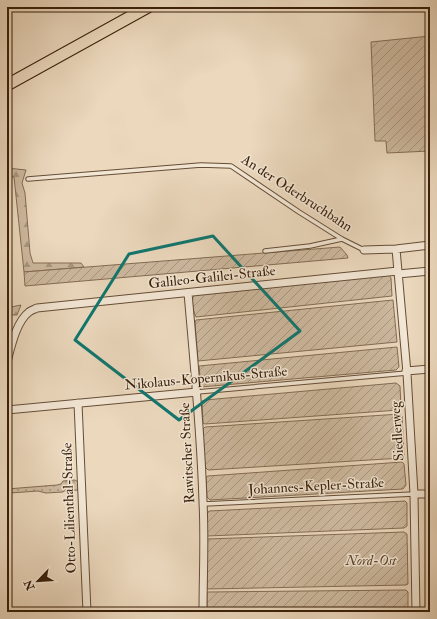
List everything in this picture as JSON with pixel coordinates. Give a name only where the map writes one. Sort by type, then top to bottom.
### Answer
[{"type":"main road","points":[[7,85],[148,7]]},
{"type":"street","name":"An der Oderbruchbahn","points":[[364,250],[430,246]]},
{"type":"street","name":"Siedlerweg","points":[[396,249],[407,372],[414,494],[416,612]]},
{"type":"street","name":"Galileo-Galilei-Straße","points":[[7,362],[15,334],[22,320],[29,311],[37,308],[430,271]]},
{"type":"street","name":"Rawitscher Straße","points":[[188,293],[197,392],[203,504],[203,612]]},
{"type":"street","points":[[407,372],[430,369]]},
{"type":"street","name":"Nikolaus-Kopernikus-Straße","points":[[7,410],[197,392]]},
{"type":"street","name":"Otto-Lilienthal-Straße","points":[[78,403],[87,612]]},
{"type":"street","name":"Johannes-Kepler-Straße","points":[[414,494],[430,494]]},
{"type":"lane","name":"An der Oderbruchbahn","points":[[28,179],[201,164],[231,166],[298,212],[342,239],[364,250]]},
{"type":"lane","points":[[265,251],[310,246],[342,239]]},
{"type":"lane","name":"Nikolaus-Kopernikus-Straße","points":[[197,392],[407,372]]},
{"type":"lane","name":"Johannes-Kepler-Straße","points":[[203,504],[414,494]]},
{"type":"highlighted area","points":[[213,236],[300,331],[179,420],[75,340],[129,254]]},
{"type":"green space","points":[[430,36],[430,151],[387,153],[386,141],[375,141],[371,42]]},
{"type":"green space","points":[[7,168],[26,170],[22,183],[25,193],[30,253],[33,263],[81,263],[84,267],[24,272],[14,177],[7,177]]},
{"type":"green space","points":[[340,247],[348,258],[25,286],[24,272]]},
{"type":"green space","points":[[388,274],[391,278],[392,296],[196,317],[193,309],[194,295]]},
{"type":"green space","points":[[7,296],[11,307],[21,305],[17,315],[10,315],[7,312]]},
{"type":"green space","points":[[393,300],[397,342],[198,361],[196,320]]},
{"type":"green space","points":[[397,347],[399,367],[396,370],[201,387],[199,366]]},
{"type":"green space","points":[[396,383],[400,386],[401,408],[399,410],[203,423],[202,401],[205,400]]},
{"type":"green space","points":[[400,414],[402,416],[404,455],[402,458],[208,470],[205,467],[203,429],[205,427]]},
{"type":"green space","points":[[402,462],[404,464],[406,485],[403,489],[210,500],[207,497],[206,477],[208,476]]},
{"type":"green space","points":[[75,480],[78,482],[78,490],[46,493],[38,491],[10,493],[7,496],[7,489],[57,485],[61,484],[63,481]]},
{"type":"green space","name":"Nord-Ost","points":[[405,501],[407,503],[407,526],[404,528],[207,536],[207,514],[209,511]]},
{"type":"green space","name":"Nord-Ost","points":[[404,532],[407,534],[408,584],[406,585],[207,589],[207,539]]},
{"type":"green space","name":"Nord-Ost","points":[[406,590],[408,592],[408,612],[207,612],[207,592]]}]
